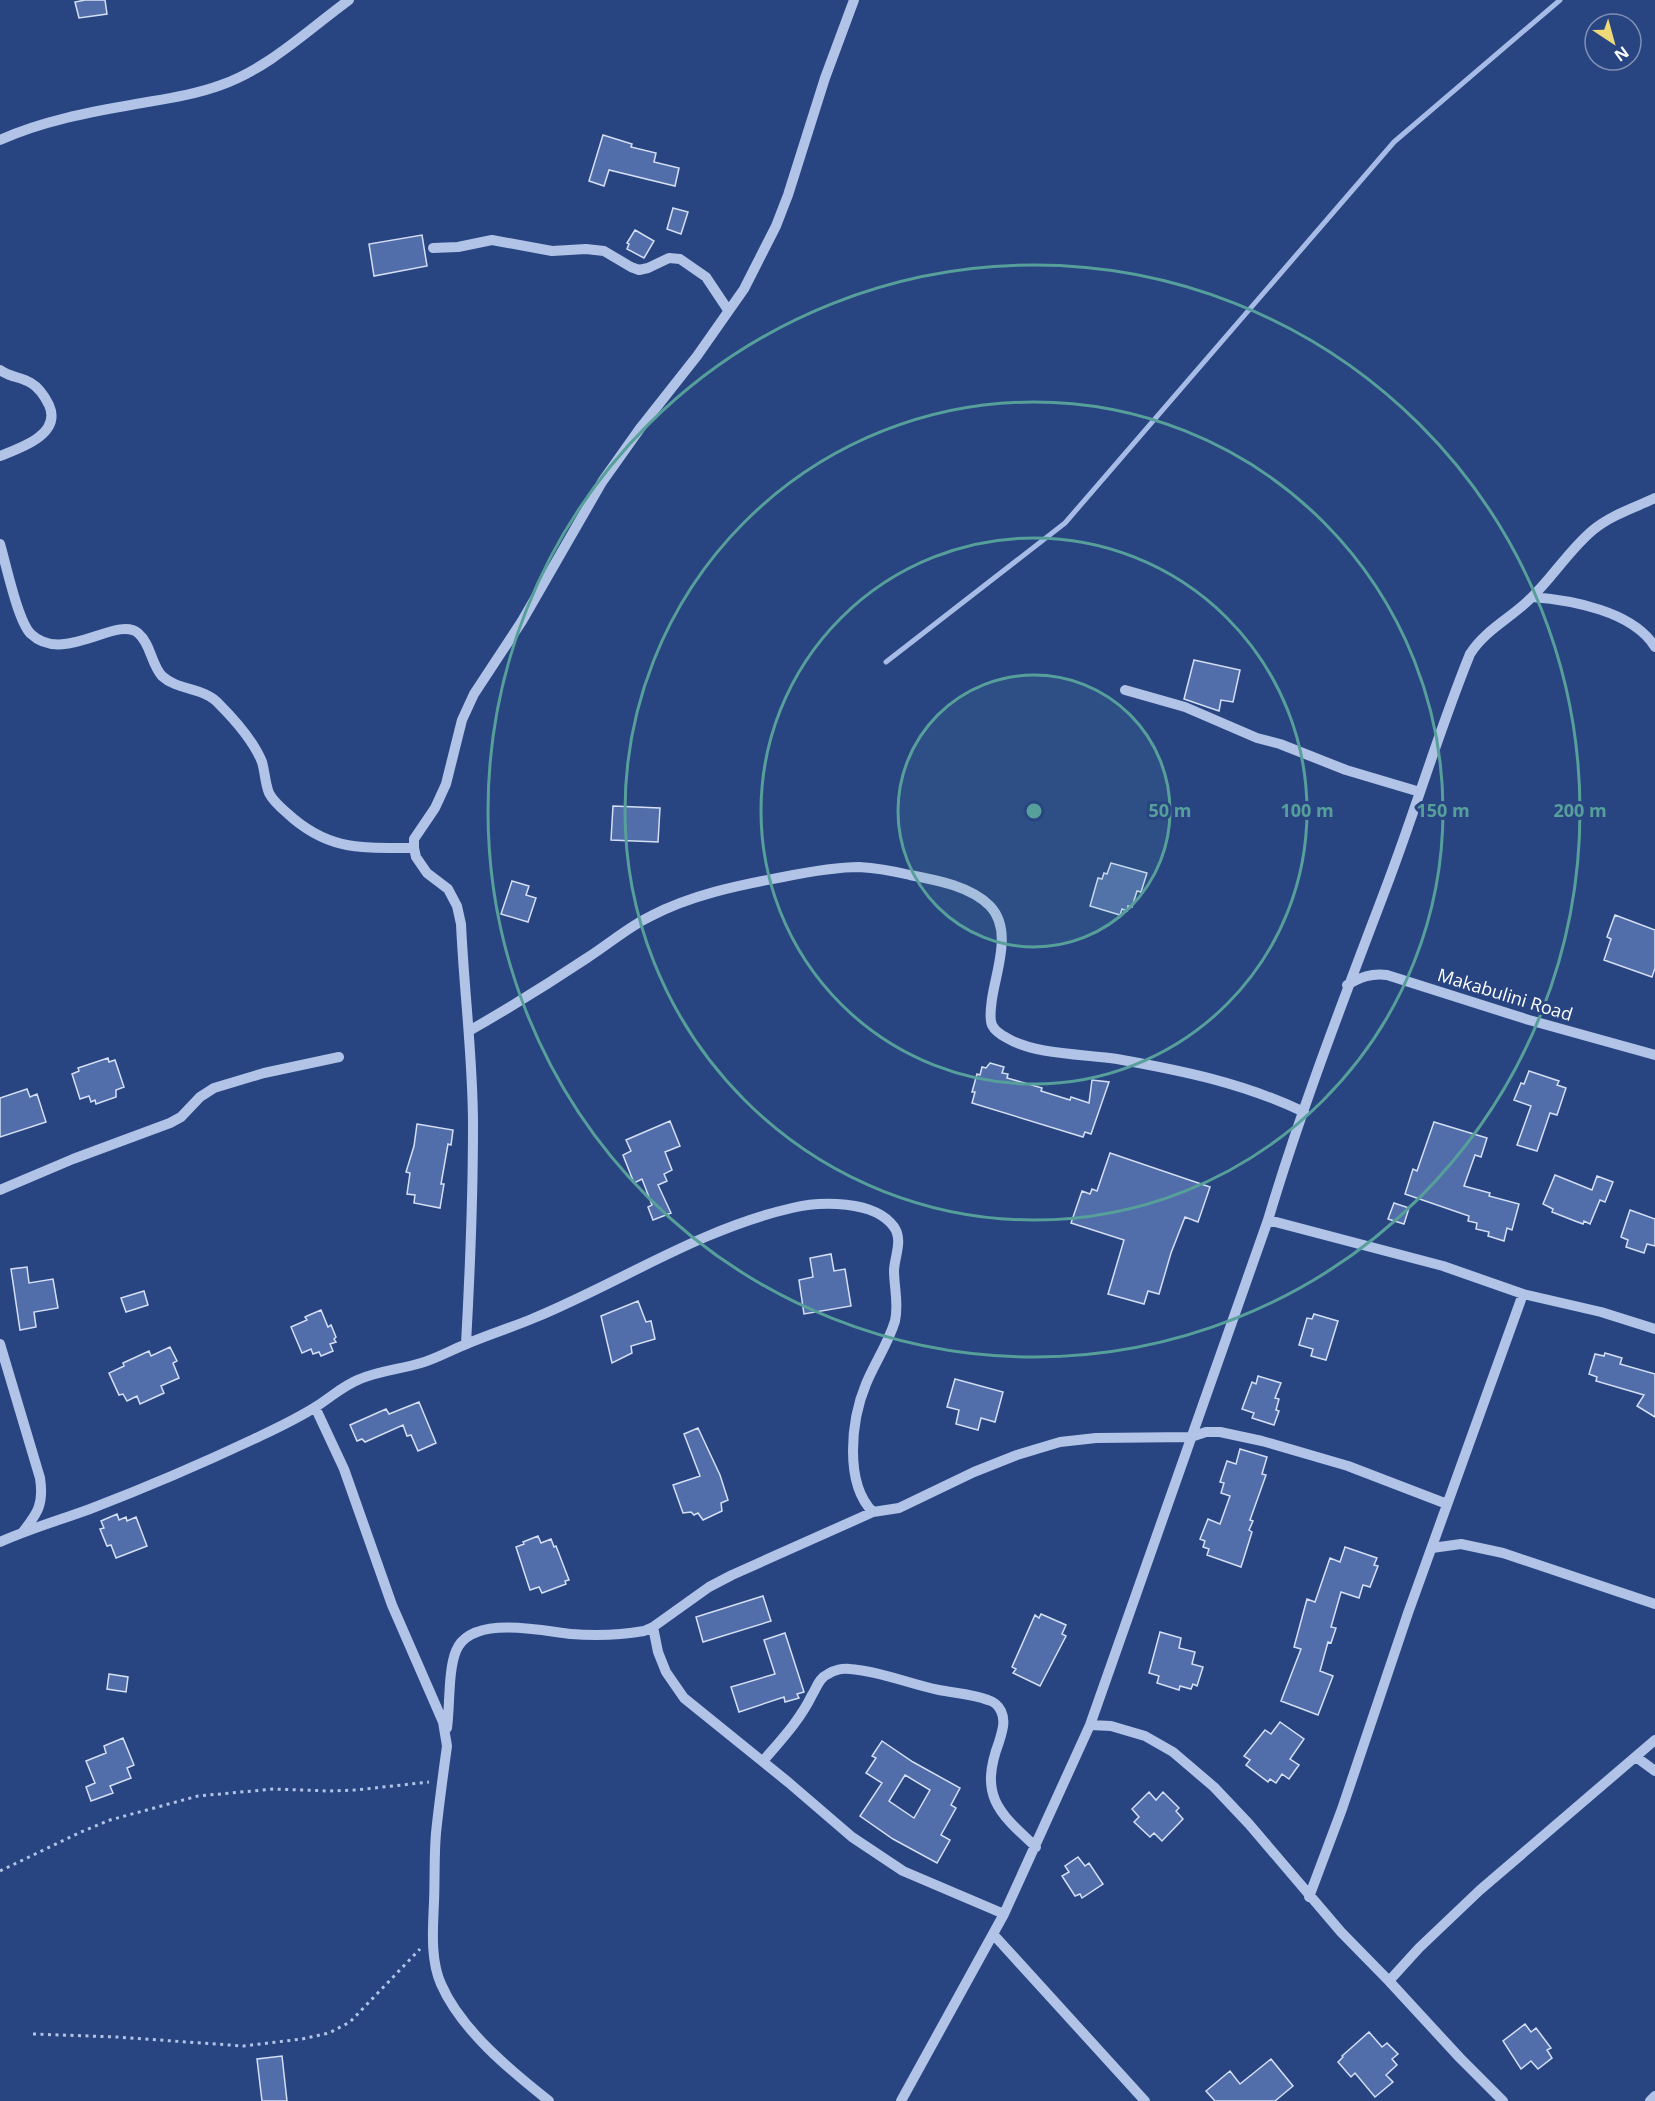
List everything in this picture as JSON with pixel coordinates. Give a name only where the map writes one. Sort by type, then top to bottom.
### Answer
[{"type":"street","points":[[0,140],[38,126],[200,91],[234,80],[271,59],[349,0]]},
{"type":"street","points":[[466,1344],[473,1124],[461,924],[457,906],[447,889],[427,873],[416,856],[414,839],[435,808],[446,784],[462,720],[474,694],[522,621],[602,482],[744,289],[776,226],[788,195],[829,67],[854,0]]},
{"type":"street","points":[[433,248],[447,248],[492,240],[552,251],[586,249],[604,251],[639,270],[669,258],[680,260],[706,277],[728,310]]},
{"type":"street","points":[[0,370],[31,382],[39,390],[50,409],[51,421],[46,432],[30,443],[0,456]]},
{"type":"street","points":[[901,2101],[1004,1914],[1090,1725],[1268,1220],[1286,1158],[1347,985],[1387,884],[1470,654],[1476,643],[1532,597],[1594,529],[1625,511],[1655,498]]},
{"type":"street","points":[[0,544],[22,619],[29,632],[35,637],[48,643],[63,644],[119,629],[128,628],[135,631],[144,640],[154,664],[163,676],[170,682],[212,698],[240,728],[260,758],[270,794],[292,818],[314,834],[332,843],[350,846],[414,848]]},
{"type":"street","points":[[1532,597],[1559,599],[1617,617],[1635,625],[1655,647]]},
{"type":"street","points":[[1125,690],[1185,707],[1257,738],[1280,744],[1346,770],[1420,792]]},
{"type":"street","points":[[469,1031],[553,980],[630,927],[672,906],[760,881],[827,869],[859,867],[887,870],[955,886],[981,898],[992,907],[1001,923],[1000,958],[991,1006],[992,1023],[998,1032],[1011,1041],[1060,1052],[1113,1059],[1216,1078],[1272,1097],[1304,1112]]},
{"type":"street","name":"Makabulini Road","points":[[1347,985],[1363,976],[1387,975],[1488,1008],[1655,1054]]},
{"type":"street","points":[[0,1190],[73,1159],[170,1124],[181,1117],[200,1097],[214,1088],[264,1073],[339,1057]]},
{"type":"street","points":[[0,1542],[94,1507],[254,1439],[315,1407],[346,1385],[361,1378],[423,1363],[564,1305],[677,1249],[742,1222],[796,1207],[826,1203],[855,1206],[879,1214],[893,1226],[899,1240],[894,1272],[897,1309],[885,1349],[863,1392],[853,1451],[854,1474],[859,1493],[864,1503],[873,1512]]},
{"type":"street","points":[[1268,1220],[1443,1266],[1523,1294],[1601,1312],[1655,1329]]},
{"type":"street","points":[[1309,1897],[1523,1294]]},
{"type":"street","points":[[0,1344],[40,1478],[42,1493],[40,1507],[20,1534]]},
{"type":"street","points":[[315,1407],[344,1469],[392,1605],[447,1734]]},
{"type":"street","points":[[549,2101],[501,2061],[473,2031],[455,2008],[441,1983],[436,1964],[433,1934],[436,1834],[447,1746],[452,1672],[456,1651],[470,1636],[489,1629],[511,1627],[573,1634],[634,1633],[653,1627],[702,1592],[732,1575],[873,1512],[899,1508],[985,1468],[1017,1455],[1060,1442],[1096,1438],[1191,1437],[1206,1432],[1220,1432],[1262,1441],[1358,1470],[1447,1504]]},
{"type":"street","points":[[1432,1548],[1461,1544],[1503,1553],[1655,1604]]},
{"type":"street","points":[[653,1627],[658,1652],[666,1672],[684,1698],[763,1761],[852,1837],[903,1871],[1004,1914]]},
{"type":"street","points":[[763,1761],[803,1712],[818,1683],[834,1670],[848,1668],[867,1671],[938,1690],[986,1698],[998,1704],[1004,1723],[992,1760],[989,1779],[993,1797],[1012,1825],[1036,1847]]},
{"type":"street","points":[[1090,1725],[1130,1730],[1173,1752],[1214,1787],[1249,1824],[1309,1897],[1503,2101]]},
{"type":"street","points":[[1389,1981],[1419,1948],[1480,1890],[1655,1740]]},
{"type":"street","points":[[1636,1757],[1655,1771]]},
{"type":"street","points":[[993,1934],[1145,2101]]},
{"type":"street","points":[[1650,2101],[1655,2096]]},
{"type":"path","points":[[0,1871],[110,1820],[198,1796],[274,1789],[356,1790],[442,1781]]},
{"type":"path","points":[[33,2034],[243,2046],[329,2034],[350,2022],[433,1934]]},
{"type":"building","points":[[105,0],[107,14],[79,18],[75,2]]},
{"type":"building","points":[[603,135],[632,144],[631,147],[656,153],[654,162],[679,168],[675,186],[609,170],[604,186],[589,181]]},
{"type":"building","points":[[673,208],[688,212],[681,234],[667,229]]},
{"type":"building","points":[[635,230],[654,241],[644,258],[627,249],[629,244],[627,243]]},
{"type":"building","points":[[422,235],[427,266],[374,276],[369,244]]},
{"type":"building","points":[[1194,660],[1240,670],[1233,702],[1221,700],[1219,711],[1184,699]]},
{"type":"building","points":[[613,806],[660,808],[658,842],[611,840]]},
{"type":"building","points":[[1111,863],[1147,873],[1141,892],[1137,891],[1132,907],[1128,906],[1127,911],[1122,909],[1120,915],[1090,906],[1098,878],[1102,879],[1104,873],[1107,874]]},
{"type":"building","points":[[512,881],[529,886],[526,895],[536,898],[528,922],[501,914]]},
{"type":"building","points":[[1615,915],[1655,930],[1655,968],[1652,977],[1604,960],[1611,939],[1607,937]]},
{"type":"building","points":[[108,1058],[109,1062],[115,1060],[124,1087],[116,1090],[116,1097],[96,1104],[95,1100],[91,1102],[89,1096],[80,1099],[72,1074],[79,1071],[78,1068]]},
{"type":"building","points":[[990,1063],[1004,1067],[1002,1073],[1008,1074],[1007,1078],[1042,1088],[1041,1091],[1070,1100],[1071,1097],[1089,1103],[1092,1080],[1109,1082],[1091,1134],[1085,1132],[1083,1137],[972,1103],[975,1092],[972,1092],[977,1074],[980,1075],[982,1067],[986,1068]]},
{"type":"building","points":[[1529,1071],[1559,1081],[1557,1085],[1566,1088],[1557,1115],[1550,1113],[1537,1151],[1517,1145],[1531,1106],[1514,1100]]},
{"type":"building","points":[[27,1089],[30,1097],[37,1094],[46,1122],[0,1137],[0,1098]]},
{"type":"building","points":[[670,1121],[680,1146],[665,1152],[672,1170],[664,1174],[667,1181],[658,1185],[671,1213],[653,1220],[648,1207],[652,1205],[642,1179],[634,1183],[623,1155],[631,1151],[626,1140]]},
{"type":"building","points":[[1434,1122],[1487,1138],[1481,1157],[1475,1155],[1464,1186],[1519,1204],[1512,1230],[1507,1228],[1504,1241],[1488,1236],[1489,1232],[1476,1229],[1477,1223],[1468,1221],[1469,1216],[1405,1194],[1413,1169],[1417,1171]]},
{"type":"building","points":[[417,1124],[453,1130],[451,1145],[448,1144],[441,1184],[444,1184],[440,1208],[414,1203],[415,1195],[407,1194],[410,1173],[406,1172],[414,1146]]},
{"type":"building","points":[[1110,1153],[1210,1187],[1198,1222],[1185,1217],[1159,1294],[1148,1291],[1144,1304],[1108,1294],[1124,1240],[1071,1223],[1082,1191],[1090,1194],[1092,1189],[1097,1191]]},
{"type":"building","points":[[1555,1175],[1592,1190],[1597,1176],[1613,1182],[1605,1202],[1600,1200],[1590,1224],[1584,1221],[1583,1224],[1552,1212],[1553,1209],[1543,1204]]},
{"type":"building","points":[[1394,1203],[1409,1208],[1404,1224],[1388,1219]]},
{"type":"building","points":[[1630,1210],[1655,1219],[1655,1246],[1647,1244],[1644,1253],[1626,1247],[1628,1240],[1621,1237]]},
{"type":"building","points":[[831,1254],[834,1271],[845,1269],[851,1306],[804,1314],[799,1280],[813,1277],[810,1258]]},
{"type":"building","points":[[27,1267],[29,1283],[53,1279],[58,1308],[34,1312],[36,1327],[20,1330],[11,1269]]},
{"type":"building","points":[[144,1291],[148,1305],[126,1312],[121,1298]]},
{"type":"building","points":[[638,1301],[646,1322],[651,1321],[655,1339],[631,1346],[632,1353],[612,1363],[601,1316]]},
{"type":"building","points":[[321,1310],[328,1327],[331,1325],[336,1337],[334,1339],[336,1342],[330,1344],[333,1351],[321,1356],[319,1352],[313,1354],[311,1349],[302,1353],[291,1327]]},
{"type":"building","points":[[1314,1314],[1338,1321],[1326,1360],[1311,1356],[1313,1349],[1299,1345],[1307,1318],[1312,1319]]},
{"type":"building","points":[[170,1347],[177,1361],[173,1363],[179,1378],[161,1386],[164,1393],[140,1404],[137,1396],[127,1401],[123,1394],[119,1395],[109,1373],[124,1366],[123,1363],[149,1351],[151,1356]]},
{"type":"building","points":[[1605,1353],[1622,1358],[1620,1364],[1655,1374],[1655,1417],[1637,1406],[1644,1395],[1596,1381],[1597,1377],[1589,1374],[1595,1354],[1604,1356]]},
{"type":"building","points":[[1258,1376],[1281,1383],[1275,1398],[1279,1399],[1276,1410],[1279,1411],[1274,1425],[1252,1418],[1254,1413],[1242,1409],[1252,1382],[1256,1384]]},
{"type":"building","points":[[955,1379],[1003,1392],[995,1422],[981,1418],[978,1430],[956,1424],[959,1410],[947,1407]]},
{"type":"building","points":[[419,1402],[436,1443],[418,1451],[411,1435],[407,1436],[403,1425],[365,1442],[362,1439],[357,1441],[350,1425],[386,1409],[389,1414]]},
{"type":"building","points":[[698,1428],[720,1475],[728,1500],[721,1503],[722,1511],[703,1520],[698,1513],[694,1515],[691,1512],[683,1513],[673,1485],[700,1476],[684,1434]]},
{"type":"building","points":[[1240,1449],[1267,1457],[1262,1474],[1266,1475],[1250,1520],[1253,1521],[1249,1530],[1252,1532],[1241,1567],[1207,1555],[1209,1549],[1203,1547],[1205,1541],[1200,1539],[1208,1519],[1220,1524],[1230,1496],[1221,1493],[1224,1483],[1220,1482],[1227,1461],[1236,1464]]},
{"type":"building","points":[[117,1514],[119,1520],[126,1517],[127,1521],[136,1517],[147,1546],[116,1558],[111,1545],[107,1546],[100,1529],[104,1528],[101,1521]]},
{"type":"building","points":[[538,1536],[541,1543],[551,1539],[554,1547],[556,1546],[569,1580],[565,1581],[566,1584],[542,1593],[539,1587],[530,1590],[516,1547]]},
{"type":"building","points":[[1345,1547],[1377,1558],[1374,1565],[1378,1566],[1370,1587],[1363,1585],[1359,1598],[1341,1592],[1331,1627],[1336,1628],[1331,1643],[1328,1642],[1320,1671],[1333,1676],[1318,1715],[1281,1701],[1301,1649],[1294,1647],[1307,1599],[1315,1602],[1330,1558],[1340,1562]]},
{"type":"building","points":[[763,1596],[771,1621],[703,1642],[696,1617]]},
{"type":"building","points":[[1041,1614],[1066,1625],[1062,1634],[1066,1636],[1040,1686],[1013,1673],[1016,1669],[1012,1667],[1035,1615],[1039,1618]]},
{"type":"building","points":[[1160,1632],[1181,1638],[1179,1648],[1195,1652],[1192,1664],[1203,1667],[1197,1686],[1193,1684],[1191,1689],[1180,1686],[1179,1690],[1157,1683],[1159,1676],[1149,1673]]},
{"type":"building","points":[[785,1633],[804,1692],[797,1694],[799,1698],[785,1702],[784,1697],[739,1712],[731,1687],[775,1674],[764,1640]]},
{"type":"building","points":[[109,1674],[128,1677],[126,1692],[107,1689]]},
{"type":"building","points":[[1280,1722],[1304,1739],[1290,1759],[1299,1765],[1289,1779],[1282,1774],[1276,1783],[1270,1779],[1268,1782],[1246,1765],[1250,1760],[1244,1756],[1265,1730],[1271,1734]]},
{"type":"building","points":[[123,1738],[134,1765],[127,1768],[131,1778],[110,1786],[113,1793],[91,1801],[86,1787],[95,1783],[86,1761],[106,1753],[104,1746]]},
{"type":"building","points":[[882,1741],[913,1762],[960,1788],[951,1805],[956,1808],[941,1835],[950,1840],[937,1863],[893,1839],[860,1816],[882,1783],[866,1773],[876,1758],[872,1756]],"holes":[[[905,1775],[930,1790],[914,1818],[889,1801]]]},
{"type":"building","points":[[1149,1792],[1156,1800],[1163,1792],[1179,1808],[1176,1811],[1183,1819],[1162,1841],[1154,1833],[1150,1837],[1134,1822],[1139,1817],[1132,1809]]},
{"type":"building","points":[[1078,1857],[1085,1866],[1089,1863],[1103,1884],[1082,1898],[1080,1894],[1075,1896],[1062,1876],[1069,1872],[1065,1866]]},
{"type":"building","points":[[1525,2024],[1531,2032],[1536,2028],[1551,2048],[1547,2050],[1552,2058],[1538,2069],[1531,2061],[1521,2069],[1503,2041]]},
{"type":"building","points":[[1369,2032],[1382,2047],[1387,2043],[1398,2054],[1392,2059],[1397,2065],[1386,2075],[1393,2082],[1375,2097],[1355,2073],[1351,2077],[1338,2062]]},
{"type":"building","points":[[282,2056],[287,2101],[262,2101],[257,2059]]},
{"type":"building","points":[[1271,2059],[1293,2086],[1275,2101],[1215,2101],[1206,2091],[1230,2071],[1240,2084]]},
{"type":"waterway","points":[[886,662],[1065,523],[1394,142],[1560,0]]}]
